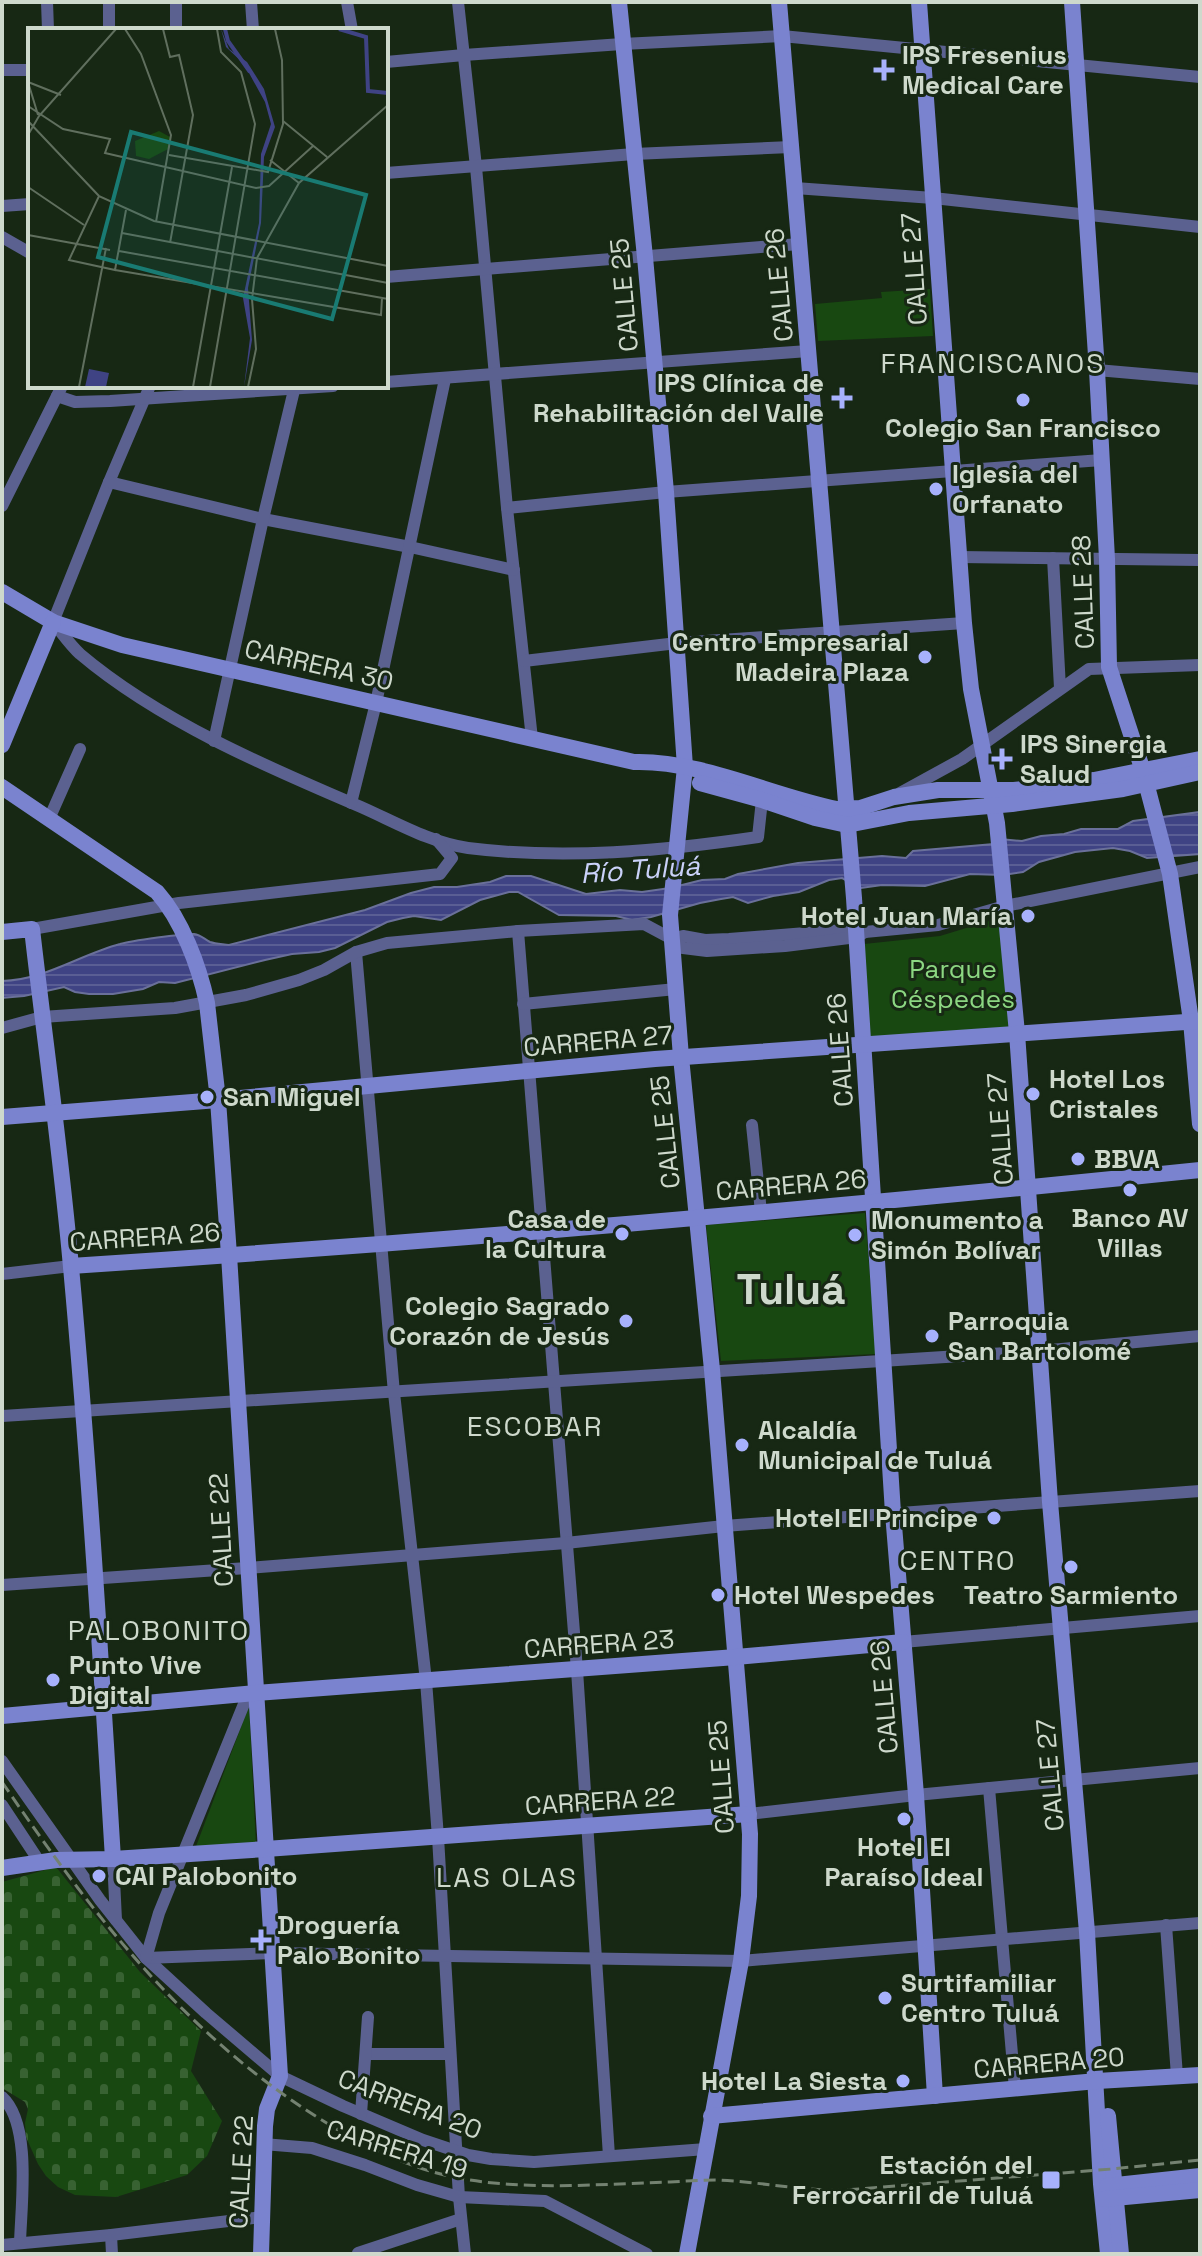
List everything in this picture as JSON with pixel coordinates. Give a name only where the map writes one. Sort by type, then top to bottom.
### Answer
[{"type":"street","points":[[47,2],[48,28]]},
{"type":"street","points":[[109,2],[109,28]]},
{"type":"street","points":[[176,2],[176,28]]},
{"type":"street","points":[[251,2],[253,28]]},
{"type":"street","points":[[347,2],[352,28]]},
{"type":"street","points":[[458,2],[532,739]]},
{"type":"street","name":"CALLE 25","points":[[619,2],[666,492],[685,773],[670,915],[749,1814],[749,1886],[741,1961],[687,2254]]},
{"type":"street","name":"CALLE 26","points":[[779,2],[859,933],[883,1361],[935,2096]]},
{"type":"street","name":"CALLE 27","points":[[919,2],[964,623],[971,689],[997,823],[1017,1033],[1060,1627],[1101,2081],[1108,2193],[1108,2254]]},
{"type":"street","name":"CALLE 28","points":[[1072,2],[1097,370],[1109,667],[1153,806],[1169,869],[1195,1021],[1200,1124]]},
{"type":"street","points":[[388,62],[622,44],[782,36],[1200,77]]},
{"type":"street","points":[[2,70],[28,70]]},
{"type":"street","points":[[388,173],[634,154],[791,147]]},
{"type":"street","points":[[795,188],[933,198],[1200,227]]},
{"type":"street","points":[[2,206],[28,204]]},
{"type":"street","points":[[2,237],[28,252]]},
{"type":"street","points":[[388,277],[799,244]]},
{"type":"street","points":[[388,382],[808,351]]},
{"type":"street","points":[[1097,370],[1200,379]]},
{"type":"street","points":[[351,803],[376,703],[445,379]]},
{"type":"street","points":[[2,506],[60,391],[75,402],[110,401],[148,392],[266,388]]},
{"type":"street","points":[[214,741],[295,388]]},
{"type":"street","points":[[2,745],[148,392]]},
{"type":"street","points":[[507,508],[666,492],[1102,460]]},
{"type":"street","points":[[109,482],[263,519],[514,570]]},
{"type":"street","points":[[959,557],[1200,560]]},
{"type":"street","points":[[1053,558],[1060,688]]},
{"type":"street","name":"CARRERA 30","points":[[2,592],[53,622],[122,645],[634,762],[662,763],[815,818],[909,813],[993,797],[1200,772]]},
{"type":"street","points":[[53,622],[78,652],[113,679],[214,741],[276,771],[436,839],[465,847],[540,854],[676,853],[758,837],[762,800]]},
{"type":"street","points":[[524,661],[677,643],[964,623]]},
{"type":"street","points":[[894,797],[949,767],[1089,669],[1200,665]]},
{"type":"street","points":[[49,819],[80,749]]},
{"type":"street","name":"CARRERA 30","points":[[1144,778],[1200,759]]},
{"type":"street","name":"CARRERA 30","points":[[685,773],[829,808],[847,818]]},
{"type":"street","points":[[2,787],[146,884],[168,905]]},
{"type":"street","name":"CARRERA 30","points":[[847,818],[860,808],[894,797],[938,790],[993,797]]},
{"type":"street","points":[[2,932],[168,905],[440,874],[452,858],[436,839]]},
{"type":"street","points":[[2,1028],[41,1009],[175,1008],[205,995],[257,992],[299,980],[356,952],[387,943],[644,924],[683,948],[731,951],[938,925],[1005,906],[1169,869],[1200,867]]},
{"type":"street","name":"CALLE 22","points":[[168,905],[181,929],[205,995],[218,1100],[229,1255],[252,1693],[266,1849],[280,2076],[267,2109],[263,2144],[261,2254]]},
{"type":"street","points":[[32,929],[71,1266],[104,1707],[116,1922]]},
{"type":"street","points":[[518,931],[577,1670],[609,2156]]},
{"type":"street","points":[[356,952],[394,1393],[426,1681],[465,2254]]},
{"type":"street","points":[[523,1004],[676,989]]},
{"type":"street","name":"CARRERA 27","points":[[2,1117],[681,1057],[1195,1021]]},
{"type":"street","points":[[752,1125],[761,1212]]},
{"type":"street","name":"CARRERA 26","points":[[2,1274],[71,1266],[543,1232],[1200,1170]]},
{"type":"street","points":[[2,1416],[1040,1351],[1200,1336]]},
{"type":"street","points":[[2,1585],[1200,1491]]},
{"type":"street","name":"CARRERA 23","points":[[2,1716],[1200,1616]]},
{"type":"street","points":[[252,1693],[159,1913],[146,1958],[272,1953],[741,1961],[1200,1923]]},
{"type":"street","name":"CARRERA 20","points":[[2,1761],[116,1922],[146,1958],[280,2076],[361,2114],[456,2151],[491,2159],[520,2162],[706,2149]]},
{"type":"street","name":"CARRERA 22","points":[[2,1868],[39,1861],[184,1855],[749,1814],[1200,1768]]},
{"type":"street","points":[[989,1788],[1015,2089]]},
{"type":"street","points":[[2,1805],[39,1861]]},
{"type":"street","points":[[1166,1925],[1177,2076]]},
{"type":"street","points":[[361,2114],[368,2017]]},
{"type":"street","points":[[366,2054],[450,2054]]},
{"type":"street","name":"CARRERA 20","points":[[711,2116],[1200,2075]]},
{"type":"street","points":[[6,2101],[17,2124],[20,2141],[20,2243]]},
{"type":"street","name":"CARRERA 19","points":[[263,2144],[312,2148],[459,2197],[545,2201],[647,2254]]},
{"type":"street","points":[[1108,2193],[1200,2176]]},
{"type":"street","points":[[1108,2193],[1200,2190]]},
{"type":"street","name":"CALLE 27","points":[[1108,2193],[1121,2254]]},
{"type":"street","points":[[2,2245],[262,2217]]},
{"type":"street","points":[[358,2253],[461,2219]]},
{"type":"street","points":[[111,2235],[112,2254]]},
{"type":"green space","points":[[930,289],[933,336],[818,341],[815,304],[882,298],[881,292]]},
{"type":"green space","name":"Parque Céspedes","points":[[999,918],[1009,1030],[870,1038],[864,944],[940,936]]},
{"type":"green space","points":[[865,1213],[876,1354],[721,1361],[706,1225]]},
{"type":"green space","points":[[249,1706],[256,1845],[195,1849]]},
{"type":"green space","points":[[56,1867],[140,1972],[201,2031],[191,2071],[222,2121],[207,2156],[187,2175],[116,2197],[75,2195],[58,2187],[46,2176],[26,2137],[28,2109],[25,2102],[2,2088],[2,1882]]},
{"type":"shaded area","name":"Río Tuluá","points":[[1200,812],[1200,854],[1147,858],[1113,848],[1075,852],[1039,862],[1023,872],[970,874],[925,886],[861,888],[842,878],[799,892],[748,903],[733,897],[632,920],[616,916],[559,915],[518,892],[509,892],[480,900],[441,920],[414,916],[403,918],[387,922],[335,948],[292,954],[175,983],[159,982],[143,989],[113,994],[75,992],[64,987],[2,998],[2,981],[47,972],[120,944],[194,934],[210,942],[229,945],[365,910],[434,887],[490,882],[506,876],[531,876],[586,894],[620,890],[642,892],[798,863],[882,856],[906,858],[913,851],[994,844],[1000,839],[1022,841],[1081,829],[1118,829],[1133,821]]},
{"type":"railway","points":[[2,1782],[107,1925],[185,2012],[275,2088],[325,2122],[372,2148],[423,2169],[458,2178],[511,2184],[564,2186],[718,2180],[845,2190],[1200,2160]]},
{"type":"place","name":"IPS Fresenius Medical Care","points":[[884,70]]},
{"type":"place","name":"IPS Clínica de Rehabilitación del Valle","points":[[842,398]]},
{"type":"place","name":"Colegio San Francisco","points":[[1023,400]]},
{"type":"place","name":"Iglesia del Orfanato","points":[[936,489]]},
{"type":"place","name":"Centro Empresarial Madeira Plaza","points":[[925,657]]},
{"type":"place","name":"IPS Sinergia Salud","points":[[1002,759]]},
{"type":"place","name":"Hotel Juan María","points":[[1028,916]]},
{"type":"place","name":"Hotel Los Cristales","points":[[1033,1094]]},
{"type":"place","name":"San Miguel","points":[[207,1097]]},
{"type":"place","name":"BBVA","points":[[1078,1159]]},
{"type":"place","name":"Banco AV Villas","points":[[1130,1190]]},
{"type":"place","name":"Casa de la Cultura","points":[[622,1234]]},
{"type":"place","name":"Monumento a Simón Bolívar","points":[[855,1235]]},
{"type":"place","name":"Colegio Sagrado Corazón de Jesús","points":[[626,1321]]},
{"type":"place","name":"Parroquia San Bartolomé","points":[[932,1336]]},
{"type":"place","name":"Alcaldía Municipal de Tuluá","points":[[742,1445]]},
{"type":"place","name":"Hotel El Principe","points":[[994,1518]]},
{"type":"place","name":"Teatro Sarmiento","points":[[1071,1567]]},
{"type":"place","name":"Hotel Wespedes","points":[[718,1595]]},
{"type":"place","name":"Punto Vive Digital","points":[[53,1680]]},
{"type":"place","name":"Hotel El Paraíso Ideal","points":[[904,1819]]},
{"type":"place","name":"CAI Palobonito","points":[[99,1876]]},
{"type":"place","name":"Droguería Palo Bonito","points":[[261,1940]]},
{"type":"place","name":"Surtifamiliar Centro Tuluá","points":[[885,1998]]},
{"type":"place","name":"Hotel La Siesta","points":[[903,2081]]},
{"type":"place","name":"Estación del Ferrocarril de Tuluá","points":[[1051,2180]]},
{"type":"district","name":"FRANCISCANOS","points":[[993,363]]},
{"type":"district","name":"Tuluá","points":[[791,1289]]},
{"type":"district","name":"ESCOBAR","points":[[535,1426]]},
{"type":"district","name":"CENTRO","points":[[958,1560]]},
{"type":"district","name":"PALOBONITO","points":[[159,1630]]},
{"type":"district","name":"LAS OLAS","points":[[507,1877]]}]
